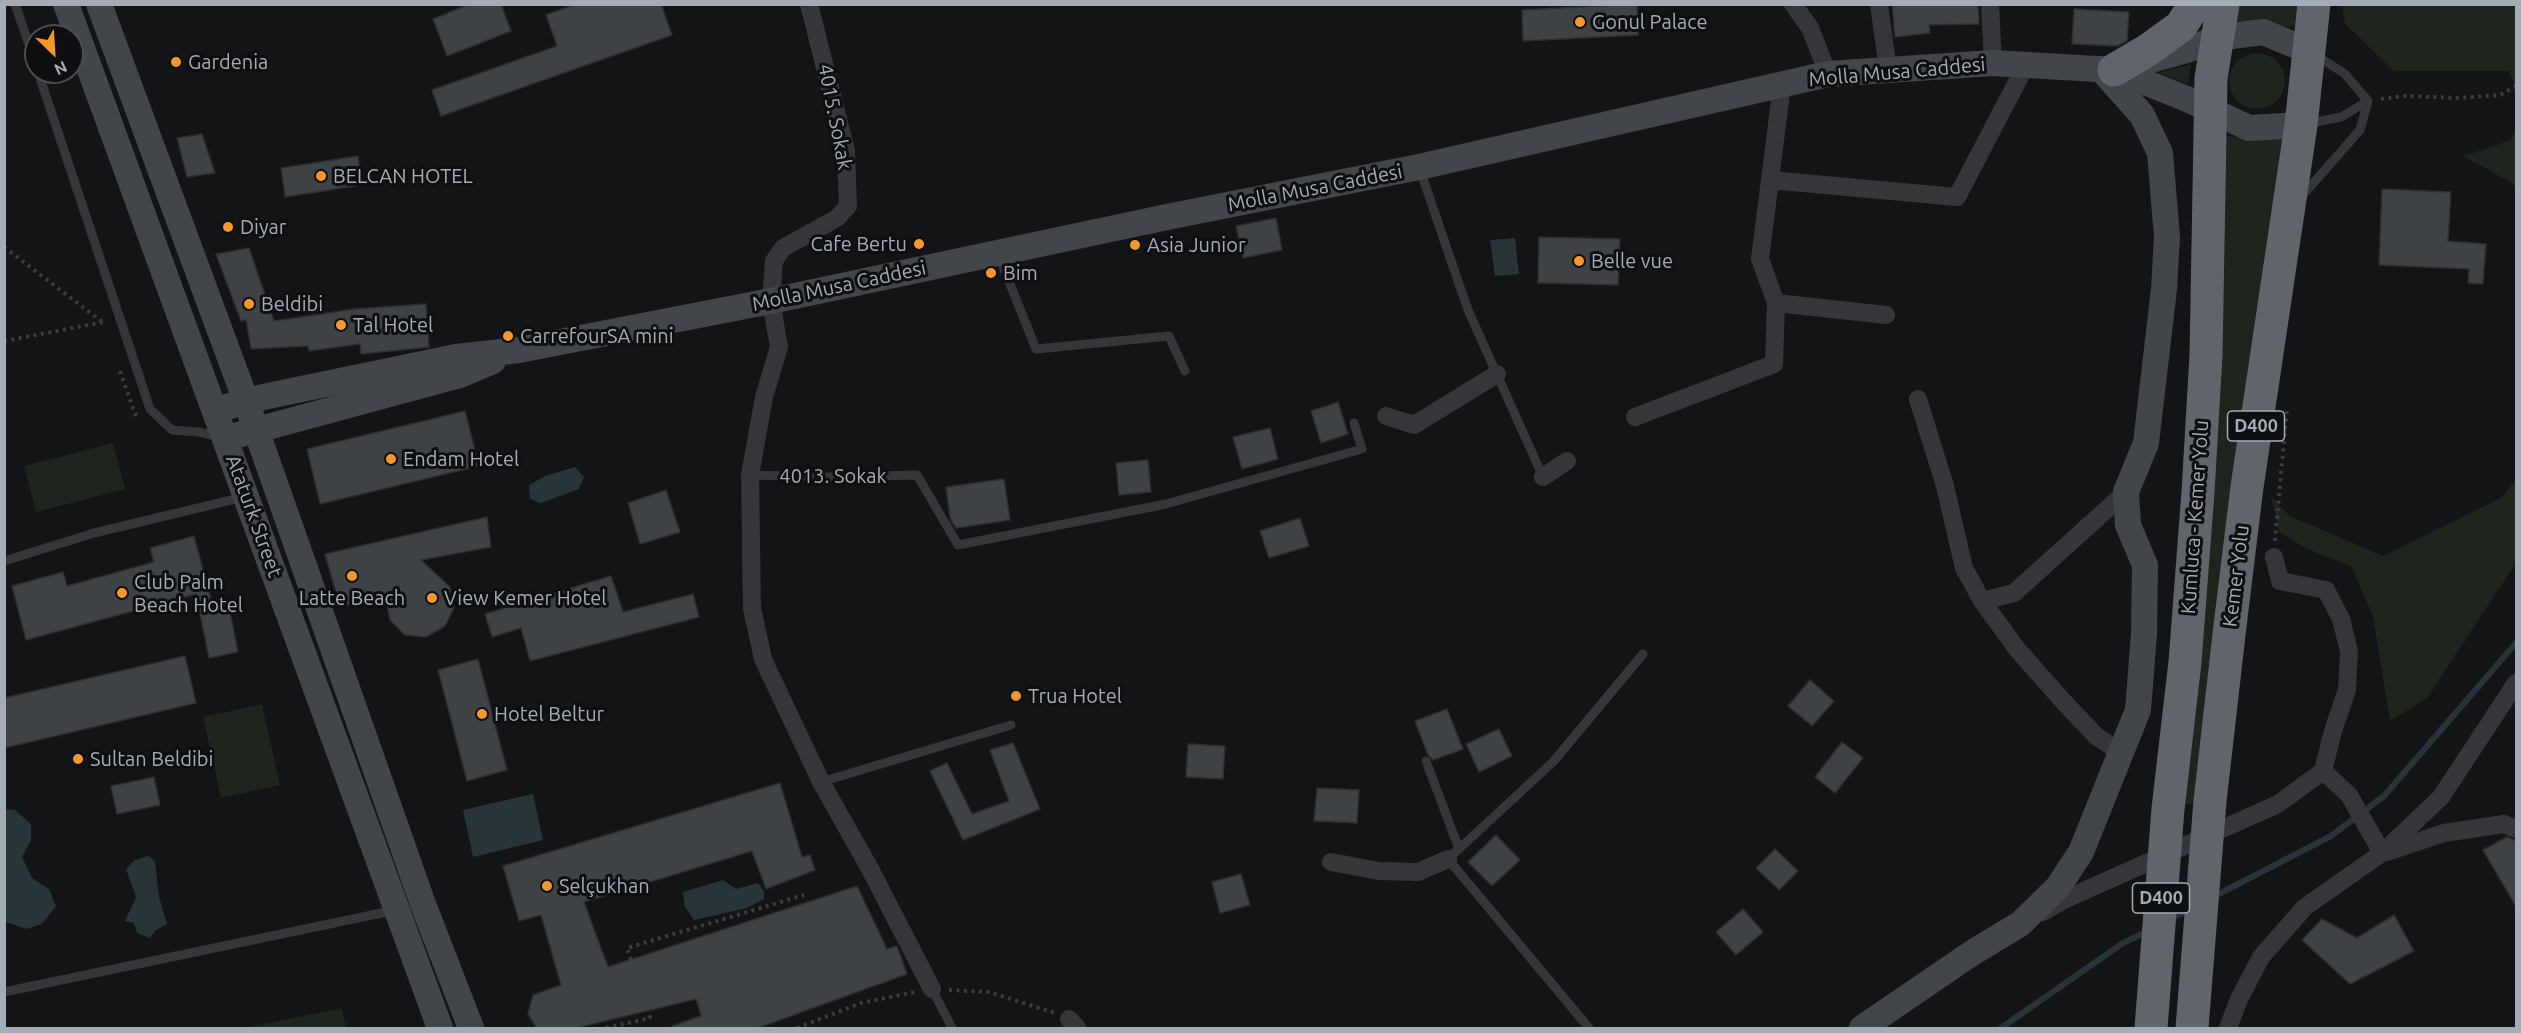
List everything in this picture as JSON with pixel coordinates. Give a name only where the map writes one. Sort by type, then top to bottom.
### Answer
[{"type":"highway","points":[[2108,69],[2148,50],[2181,26],[2195,4]]},
{"type":"highway","name":"Kumluca - Kemer Yolu","points":[[2151,1029],[2168,809],[2185,662],[2198,492],[2206,355],[2211,78],[2223,4]]},
{"type":"highway","name":"Kemer Yolu","points":[[2192,1029],[2210,801],[2247,487],[2301,125],[2311,52],[2314,4]]},
{"type":"street","name":"Ataturk Street","points":[[66,4],[440,1029]]},
{"type":"street","name":"Ataturk Street","points":[[99,4],[246,401],[423,904],[471,1029]]},
{"type":"street","name":"4015. Sokak","points":[[771,301],[774,261],[783,248],[837,218],[848,206],[846,151],[809,4]]},
{"type":"street","points":[[1793,4],[1810,28],[1828,74]]},
{"type":"street","points":[[1880,4],[1888,70]]},
{"type":"street","points":[[1990,4],[1993,63]]},
{"type":"street","points":[[2108,69],[2190,49],[2217,38],[2263,32],[2311,52]]},
{"type":"street","name":"Molla Musa Caddesi","points":[[519,350],[771,301],[1167,216],[1419,167],[1828,74],[1993,63],[2108,69]]},
{"type":"street","points":[[1770,180],[1957,196],[2026,65]]},
{"type":"street","points":[[2108,69],[2249,128],[2301,125]]},
{"type":"street","points":[[2020,924],[2058,887],[2080,852],[2138,710],[2144,634],[2145,565],[2128,525],[2126,492],[2146,443],[2164,289],[2167,237],[2160,153],[2142,115],[2108,69]]},
{"type":"street","points":[[1635,417],[1774,364],[1776,303],[1760,259],[1782,85]]},
{"type":"street","points":[[771,301],[779,347],[764,397],[750,475],[752,608],[764,659],[821,782],[869,867],[932,989]]},
{"type":"street","points":[[1776,303],[1886,315]]},
{"type":"street","points":[[215,410],[246,401],[456,357],[519,350]]},
{"type":"street","points":[[226,439],[460,375],[519,350]]},
{"type":"street","points":[[1386,416],[1414,425],[1497,374]]},
{"type":"street","points":[[1918,399],[1945,486],[1964,568],[1982,601],[2017,649],[2062,700],[2096,736],[2121,753]]},
{"type":"street","points":[[1543,477],[1567,461]]},
{"type":"street","points":[[1982,601],[2014,593],[2126,492]]},
{"type":"street","points":[[1862,1029],[1972,953],[2066,898],[2278,804],[2323,771],[2332,731],[2347,690],[2349,651],[2341,619],[2326,590],[2280,581],[2274,557]]},
{"type":"street","points":[[2228,1029],[2239,999],[2261,957],[2305,907],[2382,853],[2441,797],[2517,682]]},
{"type":"street","points":[[2323,771],[2349,795],[2382,853]]},
{"type":"street","points":[[2382,853],[2444,832],[2504,824],[2517,829]]},
{"type":"street","points":[[1331,862],[1379,871],[1418,873],[1454,854]]},
{"type":"lane","points":[[15,4],[24,30]]},
{"type":"lane","points":[[2311,52],[2344,73],[2368,101]]},
{"type":"lane","points":[[42,84],[150,409],[172,430],[199,432],[226,439]]},
{"type":"lane","points":[[2301,125],[2341,117],[2368,101]]},
{"type":"lane","points":[[2288,212],[2360,130],[2368,101]]},
{"type":"lane","points":[[1419,167],[1468,310],[1543,477]]},
{"type":"lane","points":[[997,253],[1036,349],[1169,336],[1185,371]]},
{"type":"lane","points":[[199,432],[215,410]]},
{"type":"lane","name":"4013. Sokak","points":[[750,475],[831,477],[917,475],[958,545],[1166,504],[1362,449],[1354,423]]},
{"type":"lane","points":[[4,561],[105,530],[246,496]]},
{"type":"lane","points":[[1454,854],[1553,762],[1643,654]]},
{"type":"lane","points":[[821,782],[1011,725]]},
{"type":"lane","points":[[1426,761],[1454,854],[1589,1029]]},
{"type":"lane","points":[[4,992],[396,910]]},
{"type":"lane","points":[[932,989],[952,1029]]},
{"type":"path","points":[[2368,101],[2405,96],[2459,98],[2500,95],[2517,86]]},
{"type":"path","points":[[4,247],[104,321],[108,332]]},
{"type":"path","points":[[4,341],[104,321]]},
{"type":"path","points":[[118,363],[135,414],[172,430]]},
{"type":"path","points":[[631,960],[627,948],[804,895]]},
{"type":"path","points":[[797,1029],[861,1003],[932,989],[989,992],[1073,1024]]},
{"type":"path","points":[[606,1029],[650,1018],[648,1010]]},
{"type":"shaded area","points":[[2236,5],[2300,5],[2299,27],[2231,23]]},
{"type":"shaded area","points":[[2342,5],[2516,5],[2516,89],[2509,71],[2394,71],[2345,24]]},
{"type":"shaded area","points":[[2257,53],[2268,55],[2277,61],[2283,70],[2285,81],[2283,92],[2277,101],[2268,107],[2257,109],[2246,107],[2237,101],[2231,92],[2229,81],[2231,70],[2237,61],[2246,55]]},
{"type":"shaded area","points":[[2191,64],[2188,84],[2158,73]]},
{"type":"shaded area","points":[[2516,127],[2516,189],[2512,183],[2463,156],[2511,140]]},
{"type":"shaded area","points":[[2223,136],[2283,139],[2200,801],[2182,806]]},
{"type":"shaded area","points":[[1515,238],[1519,274],[1495,276],[1490,240]]},
{"type":"shaded area","points":[[113,443],[125,489],[36,512],[24,466]]},
{"type":"shaded area","points":[[575,467],[584,477],[579,489],[541,503],[530,499],[529,485],[545,476]]},
{"type":"shaded area","points":[[2516,479],[2516,563],[2427,698],[2390,721],[2373,616],[2351,566],[2307,549],[2279,532],[2271,496],[2290,516],[2383,556],[2501,498]]},
{"type":"shaded area","points":[[262,704],[280,785],[221,798],[203,717]]},
{"type":"shaded area","points":[[533,794],[543,840],[473,857],[463,810]]},
{"type":"shaded area","points":[[5,809],[15,810],[31,824],[31,840],[22,857],[32,878],[49,889],[56,906],[42,924],[27,929],[5,922]]},
{"type":"shaded area","points":[[148,856],[155,861],[159,897],[167,924],[156,930],[150,938],[137,933],[134,923],[125,921],[136,897],[126,869],[135,860]]},
{"type":"shaded area","points":[[723,880],[736,889],[758,883],[764,891],[764,899],[747,908],[694,920],[685,907],[683,892]]},
{"type":"shaded area","points":[[342,1008],[346,1028],[245,1028]]},
{"type":"building","points":[[470,4],[501,4],[511,31],[447,56],[433,19]]},
{"type":"building","points":[[576,4],[661,4],[672,35],[441,116],[432,90],[557,46],[546,15]]},
{"type":"building","name":"Gonul Palace","points":[[1637,4],[1638,35],[1523,41],[1522,10]]},
{"type":"building","points":[[1892,4],[1978,4],[1979,24],[1929,25],[1930,33],[1895,37]]},
{"type":"building","points":[[2074,9],[2129,12],[2127,41],[2117,46],[2072,44]]},
{"type":"building","points":[[202,134],[215,173],[187,177],[177,138]]},
{"type":"building","name":"BELCAN HOTEL","points":[[358,156],[361,185],[285,197],[281,168]]},
{"type":"building","points":[[2382,189],[2451,192],[2448,241],[2486,244],[2483,284],[2468,283],[2469,269],[2379,265]]},
{"type":"building","points":[[1276,218],[1282,250],[1243,258],[1236,226]]},
{"type":"building","name":"Belle vue","points":[[1539,237],[1620,239],[1618,285],[1538,283]]},
{"type":"building","points":[[249,248],[274,321],[354,309],[426,304],[429,347],[361,354],[360,344],[309,351],[308,346],[251,349],[246,320],[241,321],[216,254]]},
{"type":"building","points":[[1338,402],[1348,434],[1321,443],[1311,411]]},
{"type":"building","points":[[465,411],[479,466],[320,504],[307,449]]},
{"type":"building","points":[[1270,428],[1278,459],[1242,469],[1233,437]]},
{"type":"building","points":[[1148,460],[1151,492],[1119,495],[1116,463]]},
{"type":"building","points":[[1004,479],[1010,520],[956,528],[950,518],[946,487]]},
{"type":"building","points":[[666,490],[680,532],[640,544],[628,503]]},
{"type":"building","points":[[487,517],[491,547],[421,560],[450,587],[454,608],[445,626],[426,637],[405,635],[390,620],[385,595],[340,607],[325,554]]},
{"type":"building","points":[[1300,518],[1309,546],[1269,558],[1260,531]]},
{"type":"building","points":[[194,536],[214,610],[229,607],[238,652],[209,658],[196,594],[26,640],[12,586],[63,572],[67,586],[154,562],[150,548]]},
{"type":"building","points":[[611,576],[623,612],[693,594],[699,617],[530,661],[521,628],[492,637],[485,614]]},
{"type":"building","points":[[185,656],[196,703],[4,748],[4,698]]},
{"type":"building","points":[[478,659],[507,770],[467,781],[438,670]]},
{"type":"building","points":[[1810,680],[1834,701],[1812,726],[1788,706]]},
{"type":"building","points":[[1447,709],[1463,749],[1433,760],[1428,755],[1415,721]]},
{"type":"building","points":[[1499,729],[1512,756],[1479,772],[1466,744]]},
{"type":"building","points":[[1842,742],[1863,758],[1835,793],[1815,777]]},
{"type":"building","points":[[1013,743],[1040,809],[963,840],[930,771],[947,763],[972,814],[1009,801],[990,750]]},
{"type":"building","points":[[1188,744],[1225,746],[1223,779],[1186,777]]},
{"type":"building","points":[[154,777],[160,805],[117,814],[111,786]]},
{"type":"building","points":[[780,783],[802,857],[810,855],[815,870],[766,889],[752,851],[584,902],[608,967],[857,886],[887,949],[897,946],[907,974],[755,1029],[672,1029],[672,1026],[701,1016],[696,999],[572,1029],[537,1029],[528,1014],[533,995],[561,985],[541,915],[519,921],[503,866]]},
{"type":"building","points":[[1317,788],[1359,790],[1357,823],[1314,821]]},
{"type":"building","points":[[1496,835],[1520,860],[1492,886],[1468,862]]},
{"type":"building","points":[[2507,837],[2517,843],[2517,908],[2483,850]]},
{"type":"building","points":[[1775,849],[1798,871],[1779,890],[1756,868]]},
{"type":"building","points":[[1241,874],[1250,905],[1220,913],[1212,882]]},
{"type":"building","points":[[1743,909],[1763,932],[1736,955],[1716,932]]},
{"type":"building","points":[[2394,915],[2414,951],[2350,984],[2302,940],[2322,919],[2357,938]]},
{"type":"waterway","points":[[2213,897],[2331,836],[2384,796],[2516,643]]},
{"type":"waterway","points":[[2170,919],[2191,909]]},
{"type":"waterway","points":[[2001,1028],[2123,943],[2148,931]]},
{"type":"place","name":"Gonul Palace","points":[[1580,22]]},
{"type":"place","name":"Gardenia","points":[[176,62]]},
{"type":"place","name":"BELCAN HOTEL","points":[[321,176]]},
{"type":"place","name":"Diyar","points":[[228,227]]},
{"type":"place","name":"Cafe Bertu","points":[[919,244]]},
{"type":"place","name":"Asia Junior","points":[[1135,245]]},
{"type":"place","name":"Belle vue","points":[[1579,261]]},
{"type":"place","name":"Bim","points":[[991,273]]},
{"type":"place","name":"Beldibi","points":[[249,304]]},
{"type":"place","name":"Tal Hotel","points":[[341,325]]},
{"type":"place","name":"CarrefourSA mini","points":[[508,336]]},
{"type":"place","name":"Endam Hotel","points":[[391,459]]},
{"type":"place","name":"Latte Beach","points":[[352,576]]},
{"type":"place","name":"Club Palm Beach Hotel","points":[[122,593]]},
{"type":"place","name":"View Kemer Hotel","points":[[432,598]]},
{"type":"place","name":"Trua Hotel","points":[[1016,696]]},
{"type":"place","name":"Hotel Beltur","points":[[482,714]]},
{"type":"place","name":"Sultan Beldibi","points":[[78,759]]},
{"type":"place","name":"Selçukhan","points":[[547,886]]}]
